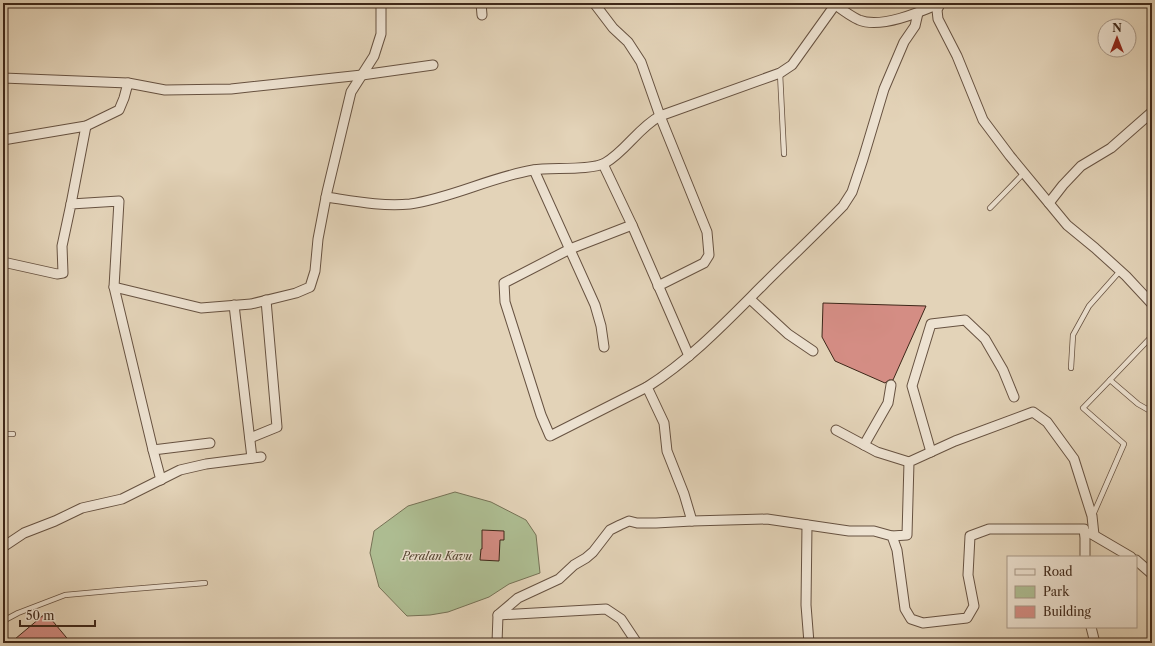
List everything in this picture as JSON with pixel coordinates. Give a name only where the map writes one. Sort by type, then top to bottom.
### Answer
[{"type":"street","points":[[114,287],[201,308],[251,304],[296,293],[310,287],[315,271],[318,239],[326,197],[351,92],[374,56],[381,34],[381,3]]},
{"type":"street","points":[[481,3],[482,15]]},
{"type":"street","points":[[594,3],[613,28],[628,42],[641,62],[660,116],[707,232],[709,255],[704,263],[658,286]]},
{"type":"street","points":[[326,197],[392,205],[411,204],[452,195],[490,181],[534,170],[586,167],[603,164],[612,158],[650,121],[660,116],[780,73],[792,65],[834,4],[860,20],[879,22],[918,13],[941,3]]},
{"type":"street","points":[[941,3],[936,10],[938,19],[957,56],[983,120],[1067,225],[1120,271],[1152,304]]},
{"type":"street","points":[[632,225],[570,249],[504,283],[505,302],[541,415],[550,436],[646,387],[663,377],[690,356],[724,325],[843,206],[852,192],[884,89],[904,42],[915,26],[918,13]]},
{"type":"street","points":[[3,78],[128,83],[165,90],[231,90],[362,75],[433,65]]},
{"type":"street","points":[[3,140],[86,126],[119,110],[128,83]]},
{"type":"street","points":[[1049,203],[1081,166],[1111,148],[1152,112]]},
{"type":"street","points":[[3,262],[57,274],[63,273],[62,246],[86,126]]},
{"type":"street","points":[[603,164],[632,225],[690,356]]},
{"type":"street","points":[[534,170],[595,305],[601,326],[604,347]]},
{"type":"street","points":[[71,204],[119,201],[114,287],[161,480]]},
{"type":"street","points":[[750,299],[788,334],[813,351]]},
{"type":"street","points":[[250,438],[277,427],[266,300]]},
{"type":"street","points":[[3,547],[24,533],[55,521],[82,508],[122,499],[180,470],[206,464],[257,458],[250,438],[234,305]]},
{"type":"street","points":[[931,452],[912,386],[931,324],[965,320],[985,339],[1003,370],[1014,398]]},
{"type":"street","points":[[864,445],[888,403],[891,385]]},
{"type":"street","points":[[646,387],[664,423],[667,451],[692,521]]},
{"type":"street","points":[[836,430],[878,452],[909,462],[955,441],[1033,412],[1047,422],[1074,459],[1092,516],[1094,535]]},
{"type":"street","points":[[153,450],[210,443]]},
{"type":"street","points":[[497,643],[498,615],[518,598],[559,579],[574,565],[593,552],[610,530],[629,521],[637,523],[656,523],[767,519],[849,531],[874,531],[892,536],[907,535],[909,462]]},
{"type":"street","points":[[807,525],[806,605],[809,643]]},
{"type":"street","points":[[892,536],[897,550],[905,609],[911,619],[923,623],[967,618],[974,606],[968,575],[970,536],[989,529],[1084,529],[1129,556]]},
{"type":"street","points":[[1084,529],[1085,556]]},
{"type":"street","points":[[1137,561],[1152,574]]},
{"type":"street","points":[[498,615],[606,609],[621,619],[637,643]]},
{"type":"street","points":[[1091,628],[1095,643]]},
{"type":"lane","points":[[780,73],[784,154]]},
{"type":"lane","points":[[990,208],[1024,173]]},
{"type":"lane","points":[[1071,368],[1073,335],[1089,306],[1120,271]]},
{"type":"lane","points":[[1092,516],[1124,444],[1083,408],[1152,336]]},
{"type":"lane","points":[[1110,380],[1138,404],[1152,412]]},
{"type":"lane","points":[[3,434],[13,434]]},
{"type":"lane","points":[[3,621],[18,613],[65,595],[205,584]]},
{"type":"green space","name":"Peralan Kavu","points":[[455,492],[491,502],[526,520],[536,535],[540,573],[509,584],[489,597],[448,612],[430,615],[407,616],[379,587],[370,553],[374,531],[408,506]]},
{"type":"building","points":[[823,303],[926,306],[893,380],[889,380],[885,383],[835,361],[822,337]]},
{"type":"building","points":[[482,530],[504,531],[504,540],[500,540],[499,561],[480,560],[482,549]]},
{"type":"building","points":[[46,613],[71,643],[19,643],[15,639]]}]
